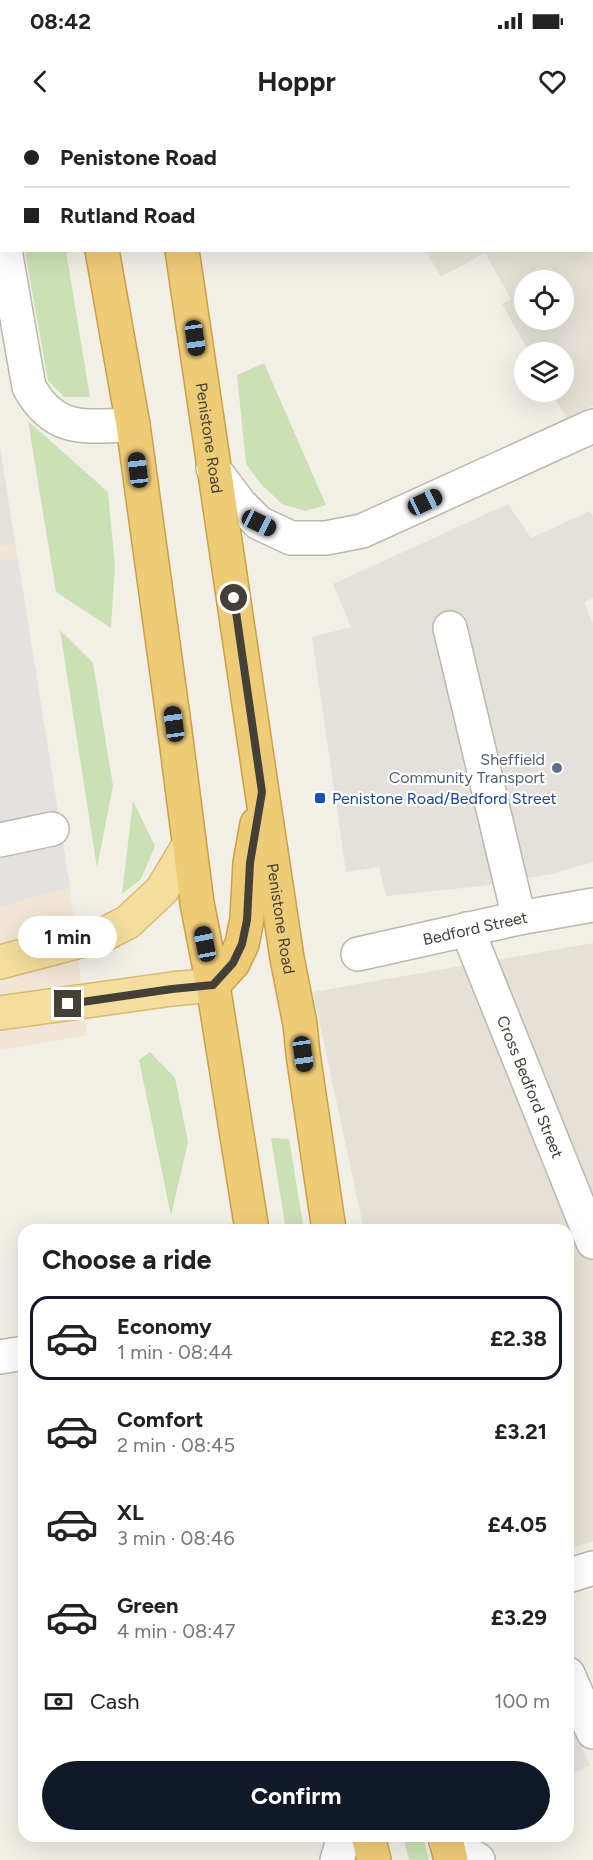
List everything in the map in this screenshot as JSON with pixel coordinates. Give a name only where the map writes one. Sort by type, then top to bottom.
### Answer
[{"type":"highway","points":[[102,252],[133,425],[197,903],[213,985],[251,1224]]},
{"type":"highway","points":[[108,288],[118,252]]},
{"type":"highway","name":"Penistone Road","points":[[182,252],[287,958],[300,1024],[327,1224]]},
{"type":"highway","points":[[213,985],[233,963],[242,944],[247,920],[250,863],[262,792]]},
{"type":"highway","points":[[370,1842],[374,1860]]},
{"type":"main road","points":[[0,962],[103,935],[128,922],[162,890],[189,845]]},
{"type":"main road","points":[[0,1013],[213,985]]},
{"type":"street","points":[[4,252],[29,387],[37,402],[53,417],[76,426],[133,425]]},
{"type":"street","points":[[213,468],[240,504],[259,523],[291,538],[326,538],[362,531],[593,426]]},
{"type":"street","points":[[450,628],[519,918]]},
{"type":"street","points":[[0,840],[52,829]]},
{"type":"street","name":"Bedford Street","points":[[358,954],[519,918],[593,905]]},
{"type":"street","name":"Cross Bedford Street","points":[[467,929],[593,1242]]},
{"type":"street","points":[[0,1357],[18,1354]]},
{"type":"street","points":[[574,1574],[593,1568]]},
{"type":"street","points":[[574,1696],[582,1726]]},
{"type":"street","points":[[337,1860],[344,1842]]},
{"type":"street","points":[[447,1846],[478,1860]]},
{"type":"shaded area","points":[[427,252],[593,252],[593,406],[567,418],[557,402],[574,402],[574,342],[523,342],[517,330],[574,330],[574,270],[514,270],[514,325],[502,304],[511,299],[485,253],[441,277]]},
{"type":"shaded area","points":[[0,447],[15,543],[0,546]]},
{"type":"shaded area","name":"Sheffield Community Transport","points":[[508,504],[531,538],[590,511],[593,518],[593,598],[584,602],[593,624],[593,862],[552,874],[482,886],[386,896],[379,867],[346,872],[312,637],[351,627],[333,584]]},
{"type":"shaded area","points":[[15,543],[70,887],[87,1035],[0,1050],[0,546]]},
{"type":"shaded area","points":[[18,559],[70,887],[0,907],[0,561]]},
{"type":"shaded area","points":[[593,943],[593,1541],[574,1547],[574,1224],[363,1224],[313,992]]},
{"type":"shaded area","points":[[574,1730],[590,1765],[574,1773]]},
{"type":"green space","points":[[25,252],[66,252],[90,397],[64,397],[48,381]]},
{"type":"green space","points":[[264,363],[326,505],[305,511],[282,504],[261,484],[246,464],[237,375]]},
{"type":"green space","points":[[28,421],[108,492],[115,566],[111,628],[56,592]]},
{"type":"green space","points":[[60,630],[93,663],[113,786],[97,868]]},
{"type":"green space","points":[[133,801],[155,846],[141,879],[122,894]]},
{"type":"green space","points":[[150,1052],[175,1078],[188,1142],[171,1216],[139,1060]]},
{"type":"green space","points":[[271,1138],[289,1139],[303,1224],[285,1224]]},
{"type":"green space","points":[[404,1842],[424,1842],[429,1860],[409,1860]]},
{"type":"place","name":"Sheffield Community Transport","points":[[557,768]]},
{"type":"place","name":"Penistone Road/Bedford Street","points":[[320,798]]},
{"type":"route","points":[[68,1004],[213,985],[233,963],[242,944],[247,920],[250,863],[262,792],[234,598]]}]
